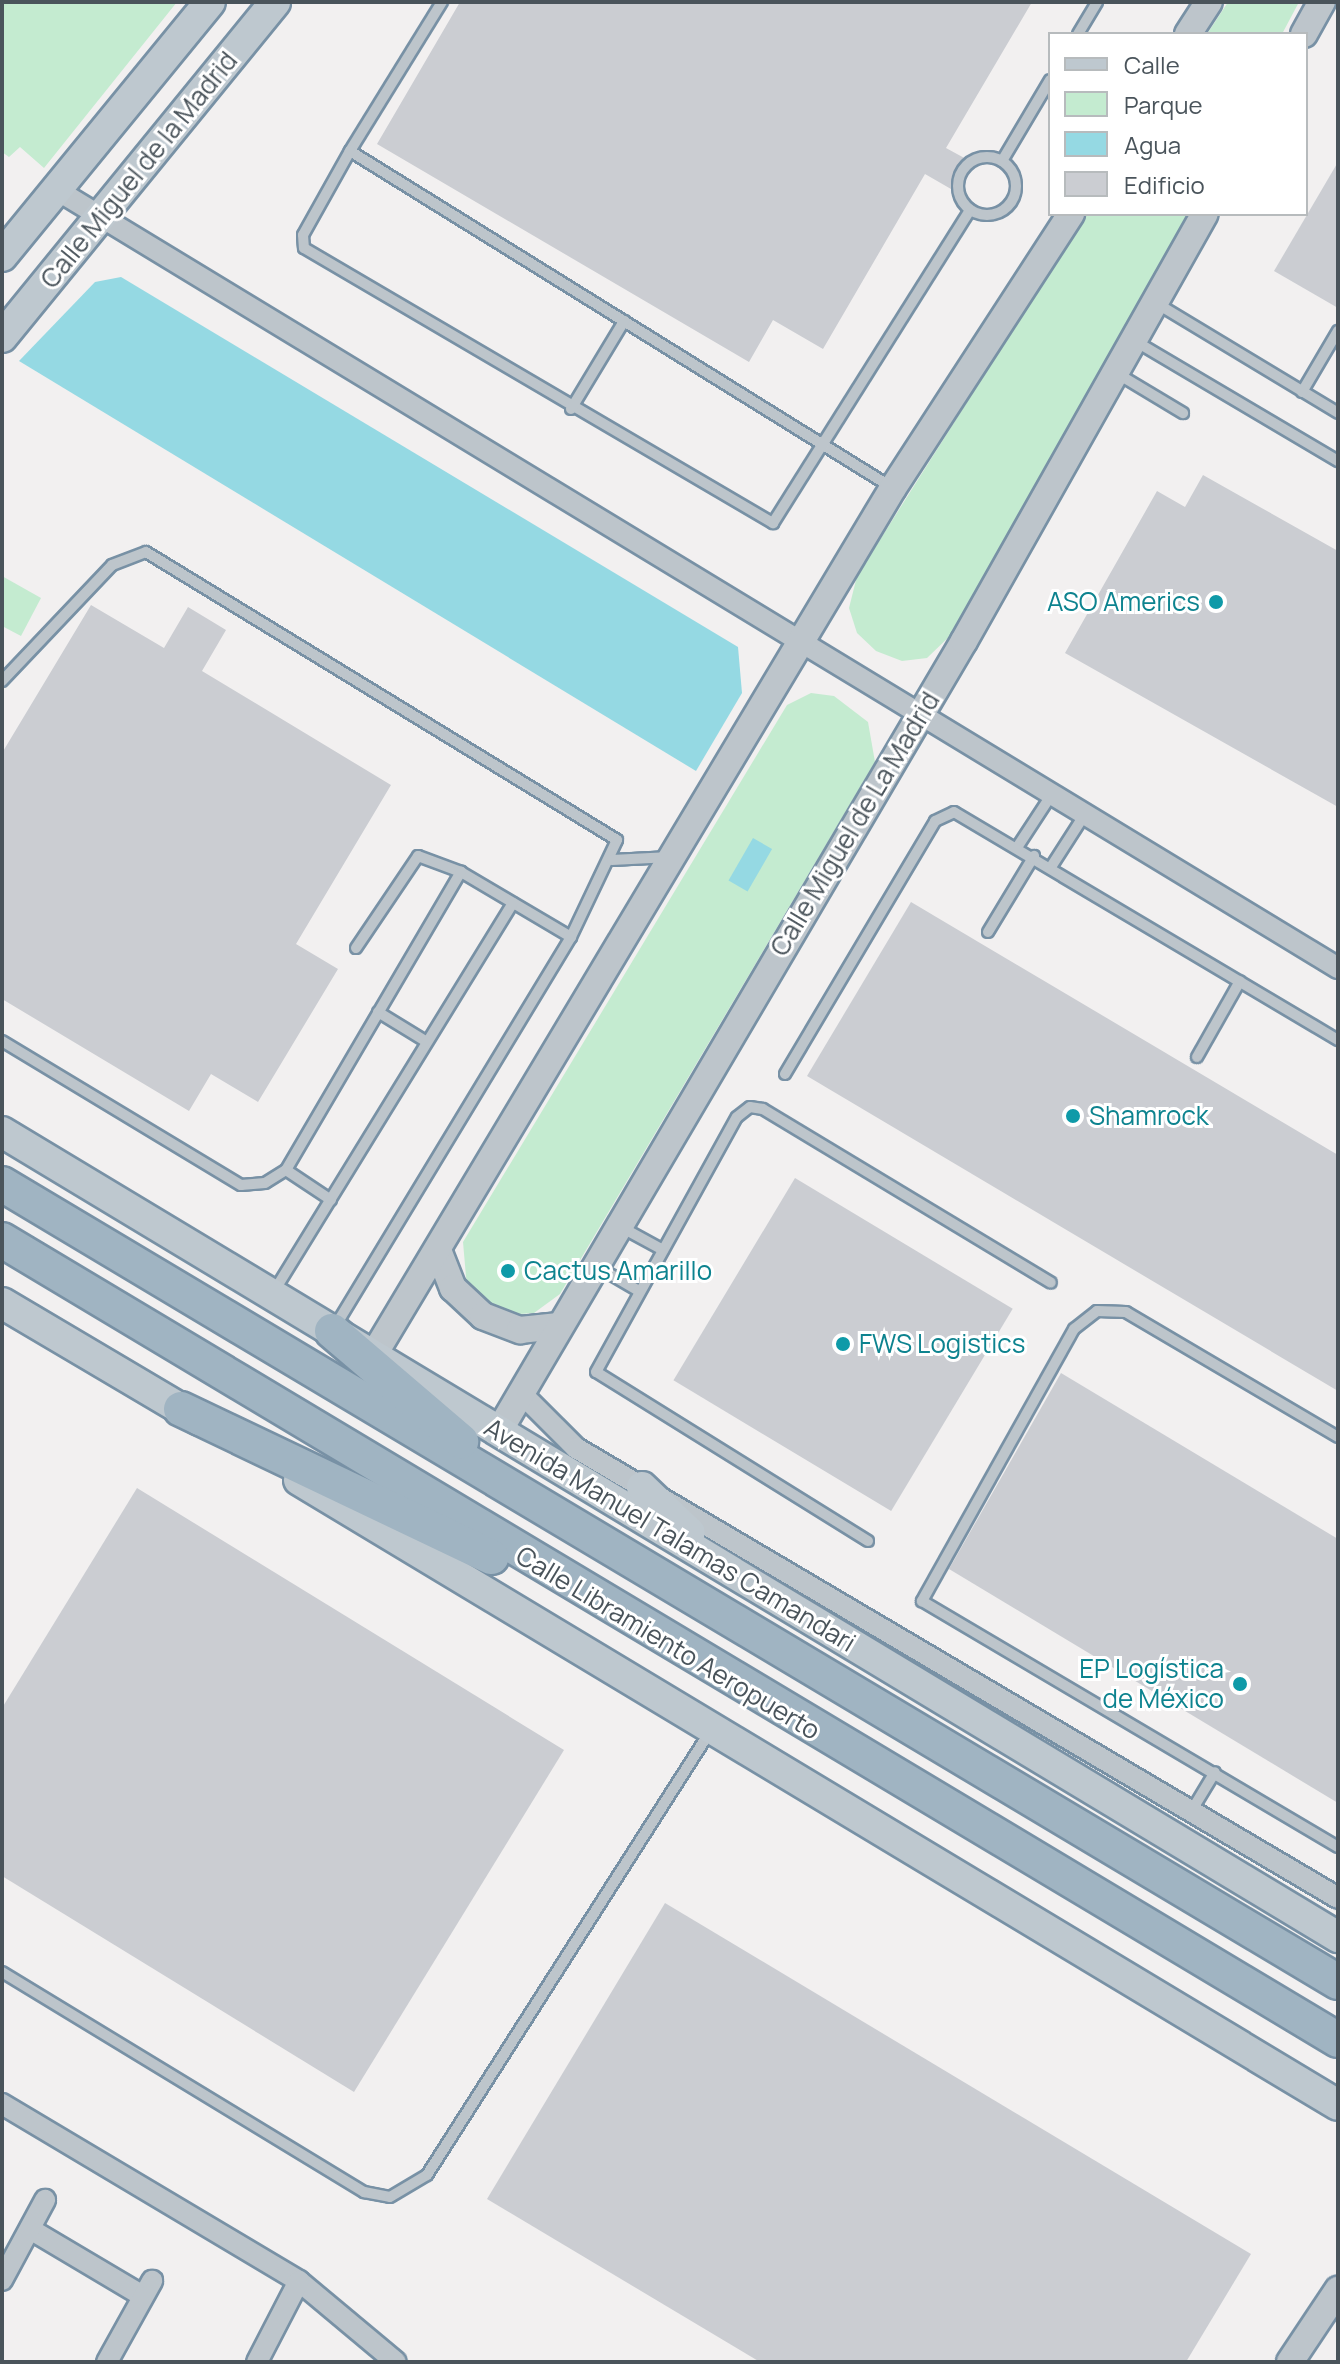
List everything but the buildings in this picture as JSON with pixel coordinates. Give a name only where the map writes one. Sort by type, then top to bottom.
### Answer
[{"type":"highway","name":"Calle Libramiento Aeropuerto","points":[[2,1184],[1338,1982]]},
{"type":"highway","name":"Calle Libramiento Aeropuerto","points":[[2,1240],[593,1599],[1338,2040]]},
{"type":"highway","points":[[332,1331],[541,1508]]},
{"type":"highway","points":[[181,1409],[436,1534],[593,1599]]},
{"type":"main road","name":"Calle Miguel de la Madrid","points":[[2,256],[210,2]]},
{"type":"main road","name":"Calle Miguel de la Madrid","points":[[2,337],[275,2]]},
{"type":"main road","name":"Avenida Manuel Talamas Camandari","points":[[2,1132],[749,1585],[1338,1937]]},
{"type":"main road","points":[[2,1303],[1335,2104]]},
{"type":"main road","points":[[642,1487],[749,1585]]},
{"type":"street","points":[[1189,32],[1209,2]]},
{"type":"street","points":[[1305,32],[1322,2]]},
{"type":"street","points":[[57,190],[1338,968]]},
{"type":"street","points":[[373,1356],[893,488],[1070,216]]},
{"type":"street","name":"Calle Miguel de La Madrid","points":[[499,1431],[615,1224],[921,715],[1118,374],[1204,216]]},
{"type":"street","points":[[438,1250],[453,1288],[483,1316],[520,1330],[559,1326]]},
{"type":"street","points":[[521,1393],[576,1448],[1338,1898]]},
{"type":"street","points":[[2,2104],[299,2281],[396,2362]]},
{"type":"street","points":[[2,2280],[45,2200]]},
{"type":"street","points":[[30,2229],[147,2288],[107,2362]]},
{"type":"street","points":[[257,2362],[299,2281]]},
{"type":"street","points":[[1290,2362],[1338,2290]]},
{"type":"lane","points":[[442,2],[350,151],[303,235],[304,248],[571,409],[773,523],[825,446],[970,210]]},
{"type":"lane","points":[[1079,32],[1097,2]]},
{"type":"lane","points":[[1002,161],[1048,83]]},
{"type":"lane","points":[[350,151],[893,488]]},
{"type":"lane","points":[[973,160],[1002,161],[1017,184],[1012,202],[988,215],[970,210],[959,194],[960,175],[973,160]]},
{"type":"lane","points":[[1156,303],[1338,413]]},
{"type":"lane","points":[[571,409],[624,321]]},
{"type":"lane","points":[[1302,392],[1338,331]]},
{"type":"lane","points":[[1135,341],[1338,461]]},
{"type":"lane","points":[[1118,374],[1183,413]]},
{"type":"lane","points":[[2,681],[112,565],[146,552],[615,837],[612,860],[571,937],[332,1331]]},
{"type":"lane","points":[[1018,846],[1052,794]]},
{"type":"lane","points":[[785,1074],[935,821],[962,813],[1338,1040]]},
{"type":"lane","points":[[1051,867],[1085,814]]},
{"type":"lane","points":[[356,948],[418,856],[461,872],[571,937]]},
{"type":"lane","points":[[988,932],[1034,856]]},
{"type":"lane","points":[[612,860],[672,857]]},
{"type":"lane","points":[[2,1041],[241,1185],[265,1183],[286,1170],[461,872]]},
{"type":"lane","points":[[272,1296],[513,903]]},
{"type":"lane","points":[[1197,1057],[1240,981]]},
{"type":"lane","points":[[378,1012],[427,1042]]},
{"type":"lane","points":[[868,1541],[600,1380],[596,1364],[737,1117],[756,1107],[1051,1283]]},
{"type":"lane","points":[[286,1170],[331,1200]]},
{"type":"lane","points":[[615,1224],[663,1250]]},
{"type":"lane","points":[[594,1265],[639,1291]]},
{"type":"lane","points":[[1338,1437],[1126,1312],[1097,1311],[1074,1329],[922,1597],[929,1610],[1215,1772],[1338,1847]]},
{"type":"lane","points":[[2,1972],[364,2192],[390,2197],[427,2175],[712,1728]]},
{"type":"lane","points":[[1192,1810],[1215,1772]]},
{"type":"green space","points":[[2,2],[177,2],[44,168],[20,147],[9,157],[2,152]]},
{"type":"green space","points":[[1228,2],[1299,2],[1283,32],[1208,32]]},
{"type":"green space","points":[[1085,216],[1187,216],[952,634],[927,658],[902,661],[876,651],[857,633],[849,608],[857,576]]},
{"type":"green space","points":[[2,576],[41,598],[21,636],[2,626]]},
{"type":"green space","points":[[811,693],[834,696],[868,722],[875,762],[560,1294],[534,1313],[504,1315],[467,1288],[463,1242],[787,705]]},
{"type":"water","points":[[121,277],[738,647],[742,693],[696,771],[19,361],[95,282]]},
{"type":"water","points":[[753,838],[772,849],[748,891],[728,880]]},
{"type":"place","name":"ASO Americs","points":[[1216,602]]},
{"type":"place","name":"Shamrock","points":[[1073,1116]]},
{"type":"place","name":"Cactus Amarillo","points":[[508,1271]]},
{"type":"place","name":"FWS Logistics","points":[[843,1344]]},
{"type":"place","name":"EP Logística de México","points":[[1240,1684]]}]
